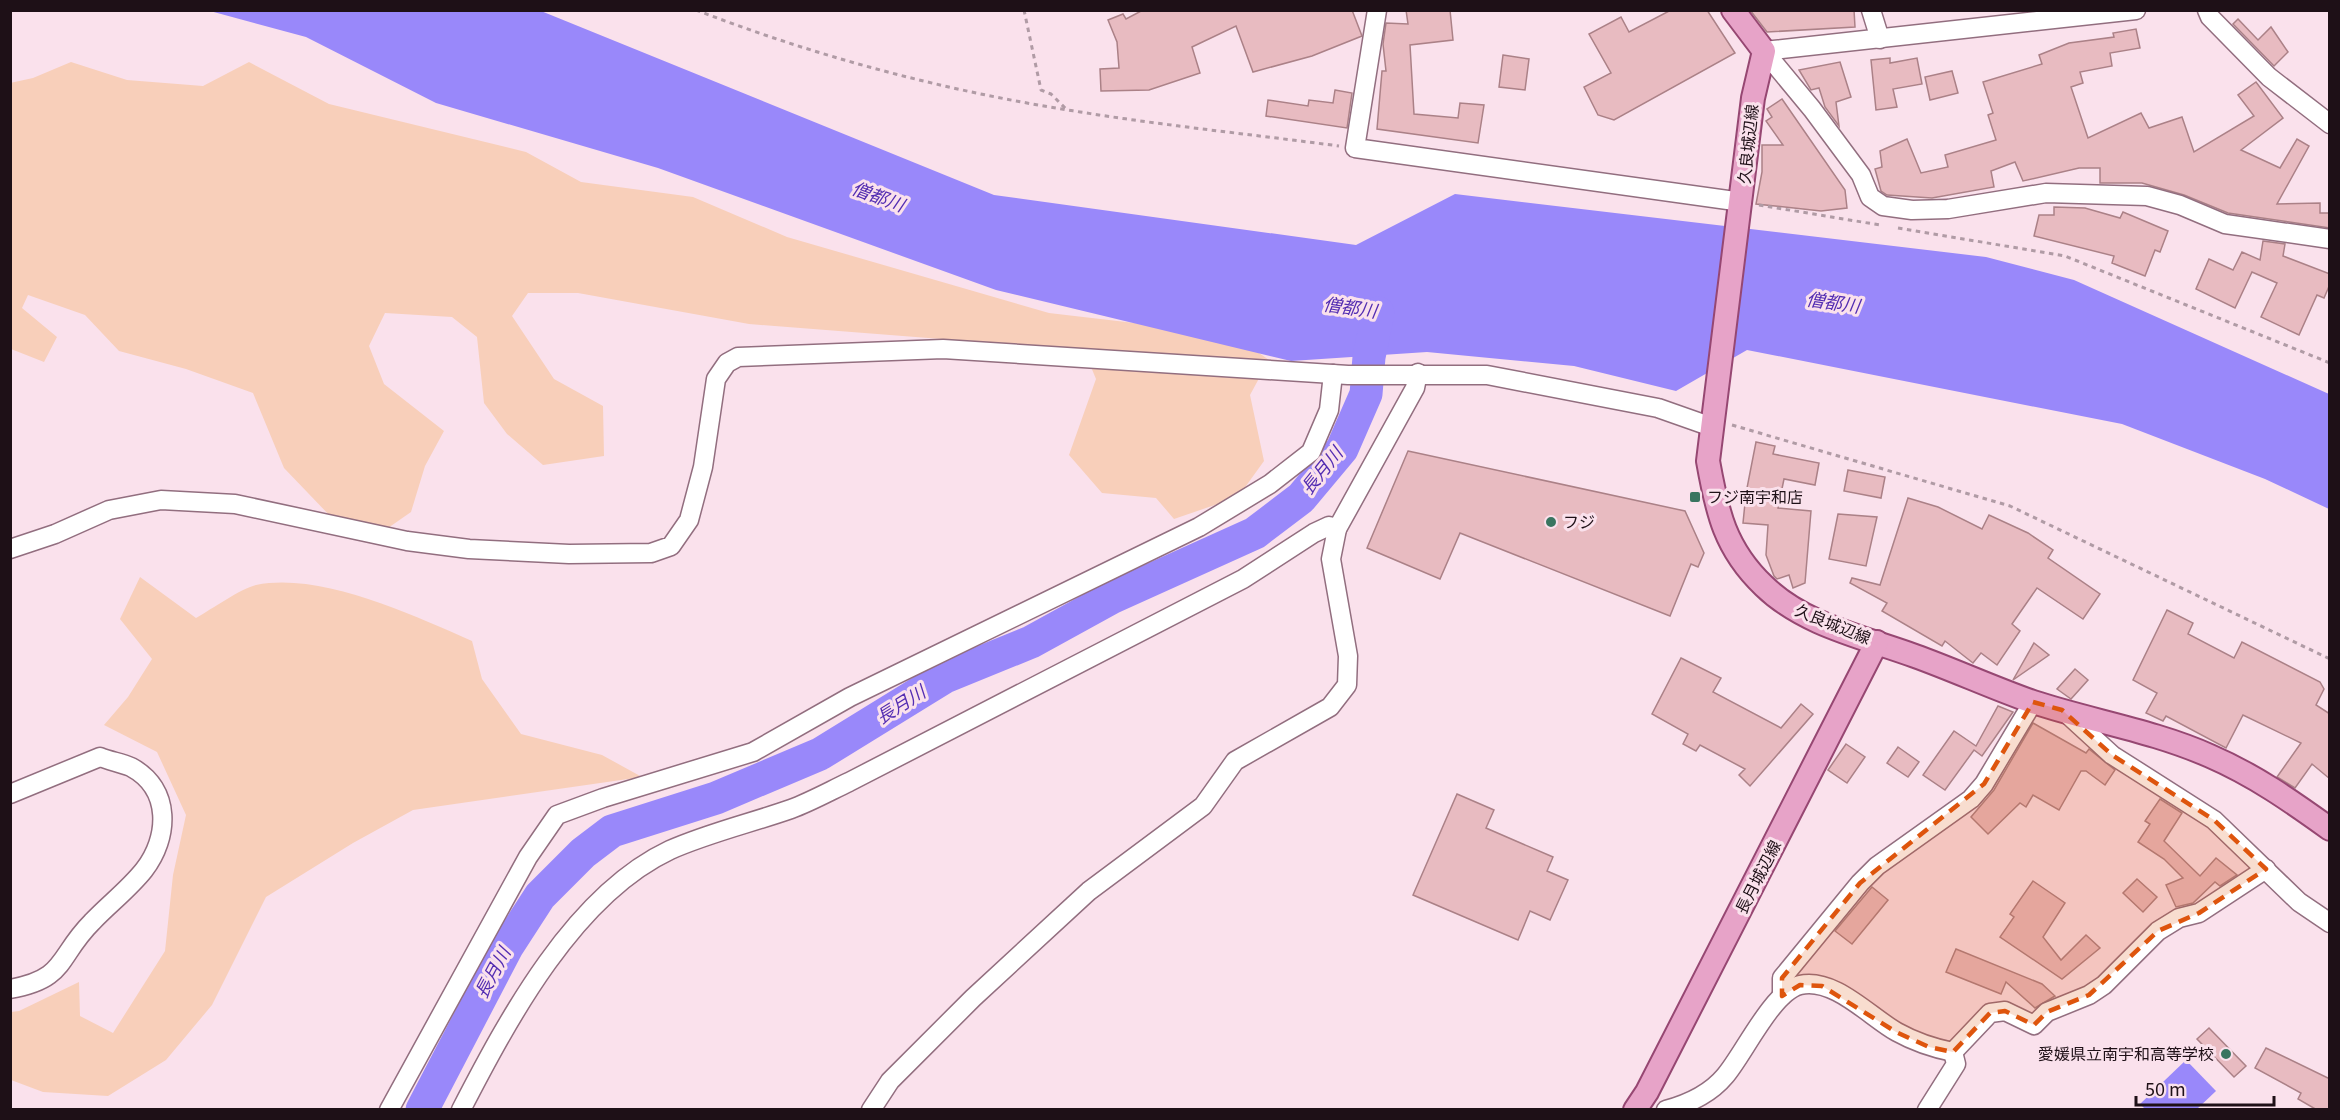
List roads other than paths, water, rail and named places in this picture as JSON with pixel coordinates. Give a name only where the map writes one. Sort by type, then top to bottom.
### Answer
[{"type":"main road","points":[[1734,10],[1764,51]]},
{"type":"main road","name":"久良城辺線","points":[[1764,51],[1753,98],[1708,461],[1717,514],[1731,547],[1763,586],[1791,607],[1828,626],[1877,642],[2033,702],[2209,755],[2267,784],[2330,829]]},
{"type":"main road","name":"長月城辺線","points":[[1635,1110],[1664,1060],[1877,642]]},
{"type":"street","points":[[1377,10],[1355,148],[1741,207]]},
{"type":"street","points":[[1871,10],[1880,39]]},
{"type":"street","points":[[1764,51],[2136,10]]},
{"type":"street","points":[[2207,10],[2210,17],[2270,77],[2330,124]]},
{"type":"street","points":[[1764,51],[1861,175],[1870,196],[1883,206],[1912,210],[1948,209],[2046,193],[2147,196],[2180,205],[2225,224],[2330,239]]},
{"type":"street","points":[[10,549],[55,534],[109,510],[162,500],[235,504],[407,541],[469,549],[568,554],[651,553],[671,546],[689,520],[703,467],[716,379],[727,363],[738,357],[943,349],[1341,375],[1413,373],[1487,375],[1713,419]]},
{"type":"street","points":[[871,1110],[890,1081],[973,998],[1089,891],[1203,806],[1235,761],[1330,707],[1347,685],[1348,656],[1331,559],[1337,529],[1415,388],[1413,373]]},
{"type":"street","points":[[389,1110],[528,857],[557,816],[603,798],[753,752],[850,697],[1199,527],[1270,484],[1311,452],[1341,375]]},
{"type":"street","points":[[462,1110],[494,1046],[540,974],[587,913],[624,876],[669,850],[794,808],[1243,579],[1314,533],[1329,526],[1337,529]]},
{"type":"street","points":[[1782,996],[1782,978],[1860,883],[1877,866],[1971,799],[1984,784],[2033,702]]},
{"type":"street","points":[[2062,710],[2088,736],[2112,755],[2214,820],[2299,902],[2330,923]]},
{"type":"street","points":[[10,794],[100,757],[132,768],[156,789],[164,816],[160,846],[143,871],[89,924],[54,973],[36,984],[10,989]]},
{"type":"street","points":[[1953,1052],[1990,1013],[2005,1011],[2034,1025],[2047,1012],[2089,995],[2104,985],[2158,931],[2179,918],[2199,913],[2266,869]]},
{"type":"street","points":[[1666,1110],[1683,1105],[1706,1093],[1724,1078],[1782,996],[1800,986],[1822,986],[1858,1004],[1896,1032],[1929,1047],[1953,1052]]},
{"type":"street","points":[[1927,1110],[1956,1064],[1953,1052]]},
{"type":"water","name":"僧都川","points":[[210,11],[541,11],[994,195],[1356,245],[1455,194],[1986,257],[2074,280],[2329,394],[2329,509],[2265,479],[2122,424],[1747,350],[1676,391],[1574,366],[1427,352],[1291,361],[996,290],[658,168],[436,103],[306,37]]},
{"type":"water","points":[[2186,1060],[2216,1091],[2197,1109],[2145,1109],[2140,1104]]},
{"type":"waterway","name":"長月川","points":[[422,1110],[507,947],[540,896],[583,853],[612,831],[716,798],[820,754],[945,677],[1031,642],[1111,598],[1255,533],[1301,498],[1342,449],[1366,394],[1369,357],[1378,313]]},
{"type":"place","name":"フジ南宇和店","points":[[1695,497]]},
{"type":"place","name":"フジ","points":[[1551,522]]},
{"type":"place","name":"愛媛県立南宇和高等学校","points":[[2226,1054]]}]
